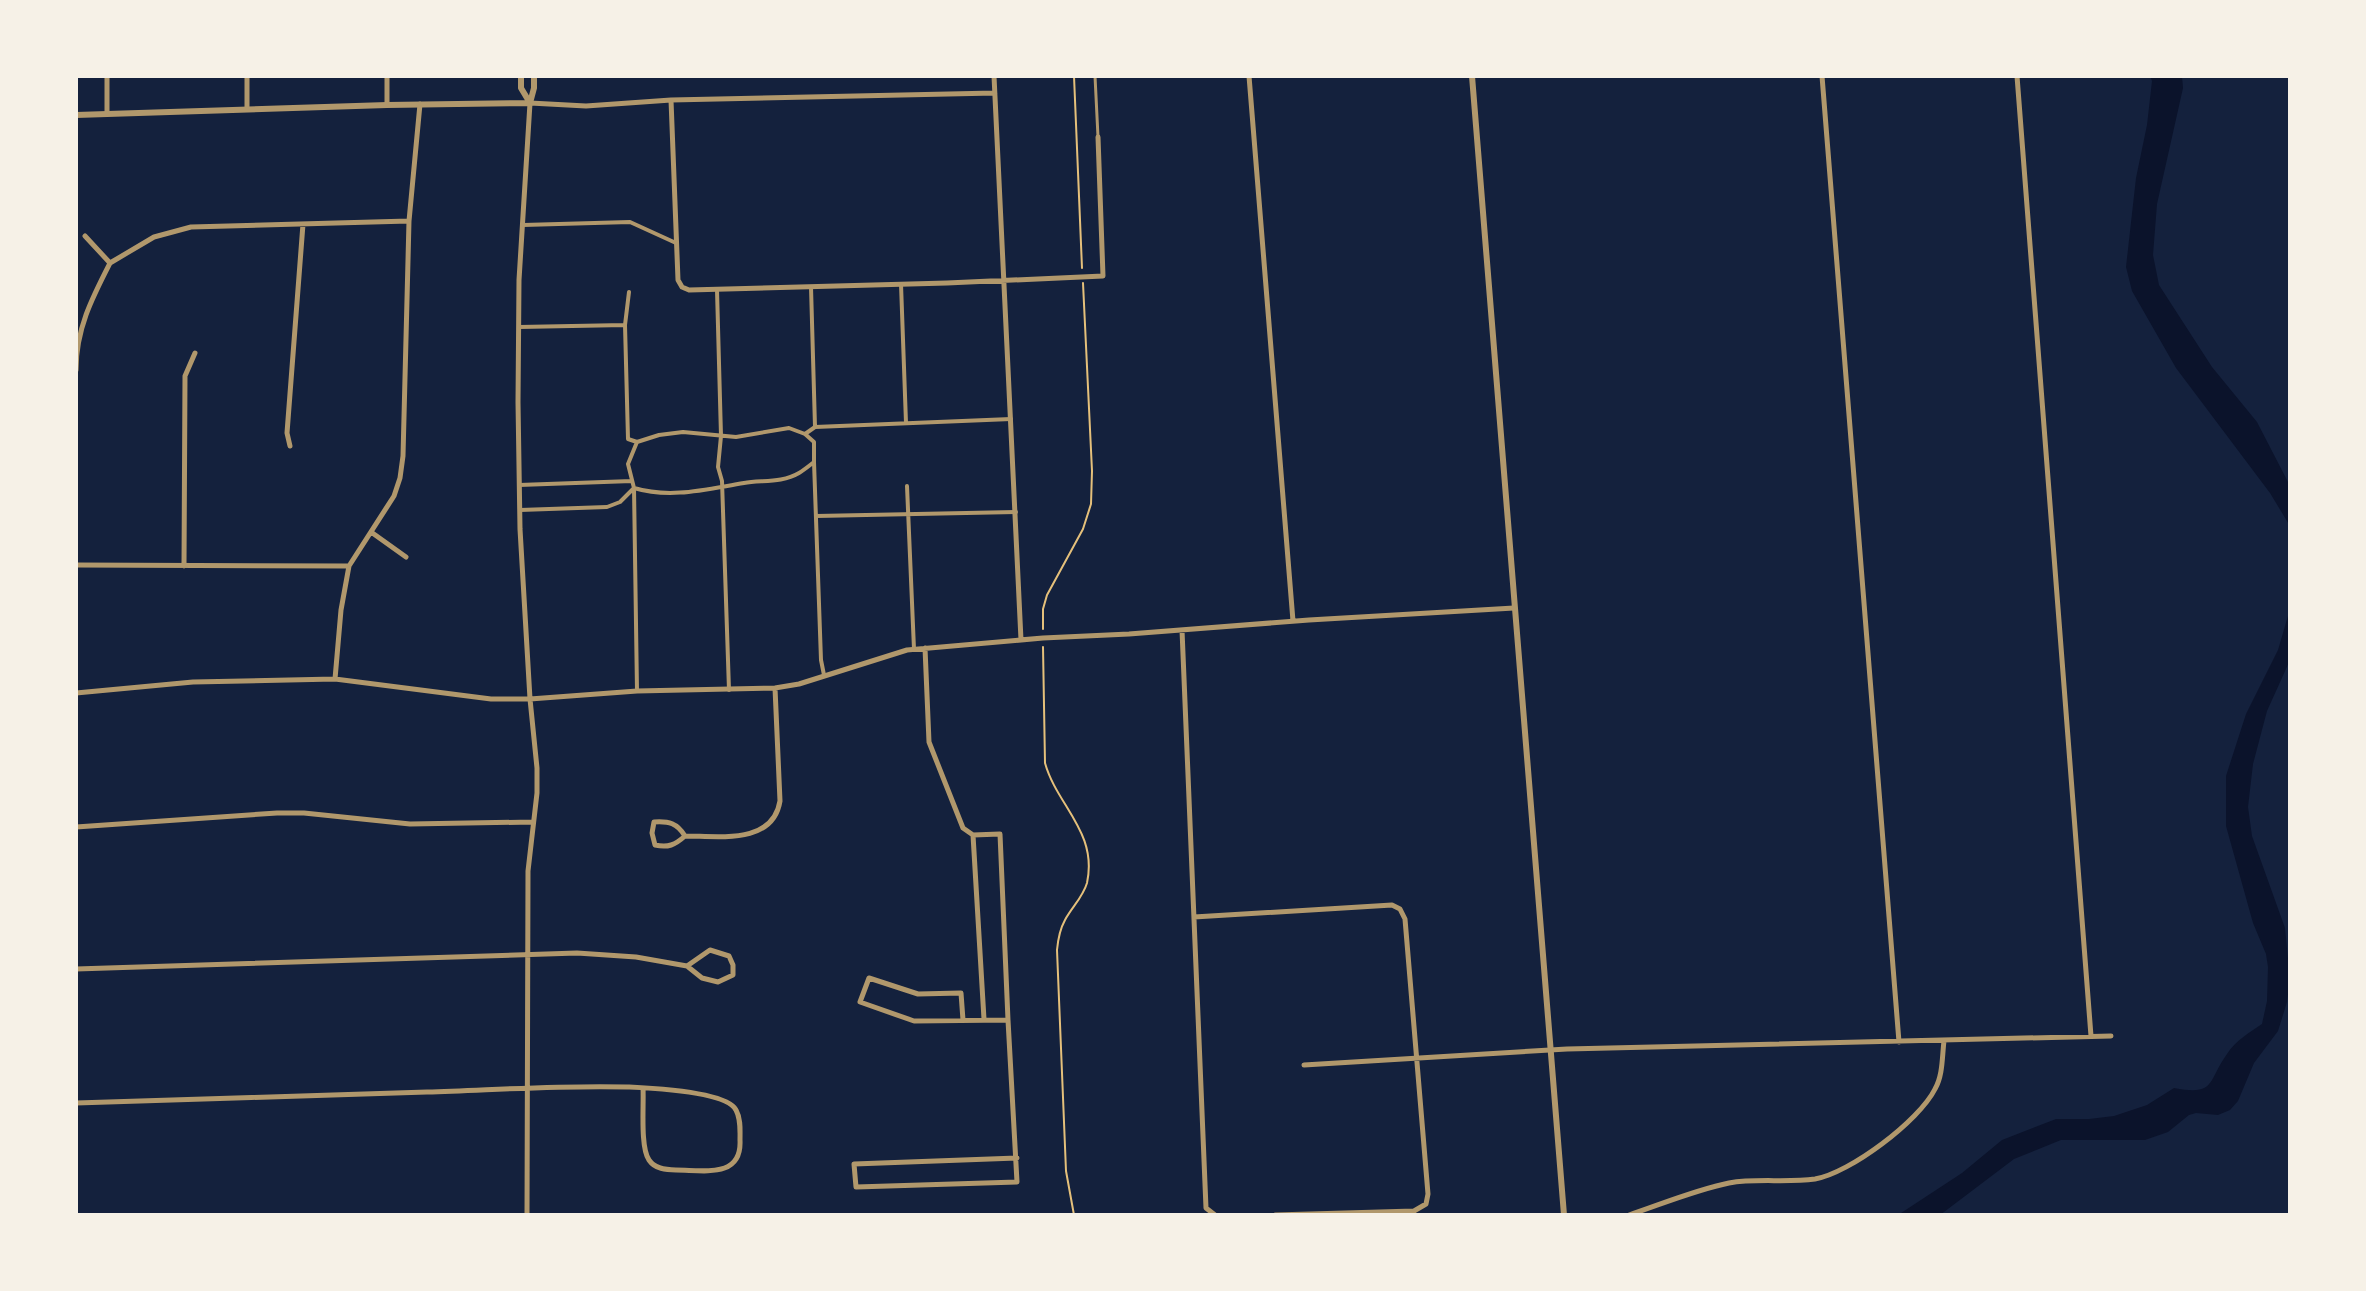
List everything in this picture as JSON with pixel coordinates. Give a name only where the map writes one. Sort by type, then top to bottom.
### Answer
[{"type":"street","points":[[107,76],[107,113]]},
{"type":"street","points":[[247,76],[247,109]]},
{"type":"street","points":[[387,76],[387,105]]},
{"type":"street","points":[[521,76],[521,88],[530,103]]},
{"type":"street","points":[[527,1215],[528,871],[537,768],[530,699],[520,510],[518,327],[534,76]]},
{"type":"street","points":[[994,76],[1021,640]]},
{"type":"street","points":[[1249,76],[1293,621]]},
{"type":"street","points":[[1472,76],[1564,1215]]},
{"type":"street","points":[[1822,76],[1899,1042]]},
{"type":"street","points":[[2017,76],[2091,1036]]},
{"type":"street","points":[[76,115],[420,104],[586,106],[671,100],[995,93]]},
{"type":"street","points":[[671,100],[678,280],[682,287],[689,290],[1103,276],[1098,137]]},
{"type":"street","points":[[335,679],[341,610],[349,566],[394,496],[401,467],[409,221],[420,104]]},
{"type":"street","points":[[76,370],[77,340],[110,263],[154,237],[180,228],[204,225],[409,221]]},
{"type":"street","points":[[523,225],[630,222],[677,244]]},
{"type":"street","points":[[290,446],[287,433],[303,223]]},
{"type":"street","points":[[85,236],[110,263]]},
{"type":"street","points":[[901,284],[906,423]]},
{"type":"street","points":[[811,287],[815,427]]},
{"type":"street","points":[[717,289],[721,436],[718,467],[722,481],[729,690]]},
{"type":"street","points":[[629,292],[625,325],[628,439],[637,442],[683,432],[736,437],[789,428],[805,434],[814,442],[824,675]]},
{"type":"street","points":[[518,327],[625,325]]},
{"type":"street","points":[[184,566],[185,376],[195,353]]},
{"type":"street","points":[[805,434],[815,427],[1011,419]]},
{"type":"street","points":[[637,442],[628,464],[634,488],[637,691]]},
{"type":"street","points":[[634,488],[646,492],[679,493],[773,482],[797,475],[814,462]]},
{"type":"street","points":[[519,485],[632,481]]},
{"type":"street","points":[[907,486],[914,649]]},
{"type":"street","points":[[520,510],[607,507],[620,502],[634,488]]},
{"type":"street","points":[[816,516],[1016,512]]},
{"type":"street","points":[[371,532],[406,557]]},
{"type":"street","points":[[76,565],[349,566]]},
{"type":"street","points":[[76,693],[193,682],[335,679],[491,699],[775,688],[799,684],[914,649],[1514,608]]},
{"type":"street","points":[[1182,630],[1206,1208],[1215,1215]]},
{"type":"street","points":[[925,648],[929,742],[963,828],[973,835],[1000,834],[1017,1158],[1017,1182],[856,1187],[854,1164],[1017,1158]]},
{"type":"street","points":[[685,836],[679,826],[668,821],[654,822],[652,833],[655,845],[665,847],[676,844],[685,836],[756,832],[766,828],[776,816],[780,801],[775,688]]},
{"type":"street","points":[[76,827],[277,813],[410,824],[533,822]]},
{"type":"street","points":[[973,835],[984,1019]]},
{"type":"street","points":[[1194,917],[1392,905],[1400,909],[1405,919],[1428,1194],[1426,1204],[1414,1211],[1275,1215]]},
{"type":"street","points":[[76,969],[577,953],[636,957],[687,966],[702,978],[718,982],[733,975],[729,956],[710,950],[687,966]]},
{"type":"street","points":[[963,1020],[961,993],[918,994],[869,978],[860,1002],[914,1021],[1008,1020]]},
{"type":"street","points":[[1304,1065],[1550,1051],[2111,1036]]},
{"type":"street","points":[[1629,1215],[1729,1183],[1814,1179],[1851,1165],[1894,1133],[1931,1096],[1940,1076],[1944,1041]]},
{"type":"street","points":[[76,1103],[643,1088],[724,1100],[733,1105],[739,1120],[740,1147],[733,1164],[724,1169],[667,1170],[653,1164],[646,1152],[643,1088]]},
{"type":"lane","points":[[1095,76],[1098,137]]},
{"type":"path","points":[[1074,76],[1091,504],[1083,529],[1047,595],[1043,609],[1045,763],[1049,777],[1083,833],[1087,852],[1086,887],[1064,922],[1057,950],[1066,1171],[1074,1215]]},
{"type":"water","points":[[2150,76],[2182,76],[2183,88],[2157,204],[2153,255],[2159,285],[2212,367],[2257,422],[2290,486],[2290,526],[2270,493],[2176,368],[2132,291],[2126,267],[2136,178],[2147,125]]},
{"type":"water","points":[[2290,609],[2290,660],[2267,711],[2253,764],[2248,807],[2252,836],[2285,928],[2290,979],[2278,1031],[2254,1063],[2238,1101],[2230,1110],[2218,1115],[2189,1115],[2168,1132],[2145,1140],[2061,1140],[2014,1159],[1940,1215],[1898,1215],[1962,1173],[2002,1140],[2056,1119],[2114,1116],[2147,1105],[2174,1088],[2204,1088],[2234,1045],[2262,1024],[2267,1001],[2268,967],[2226,826],[2226,776],[2246,714],[2278,650]]}]
